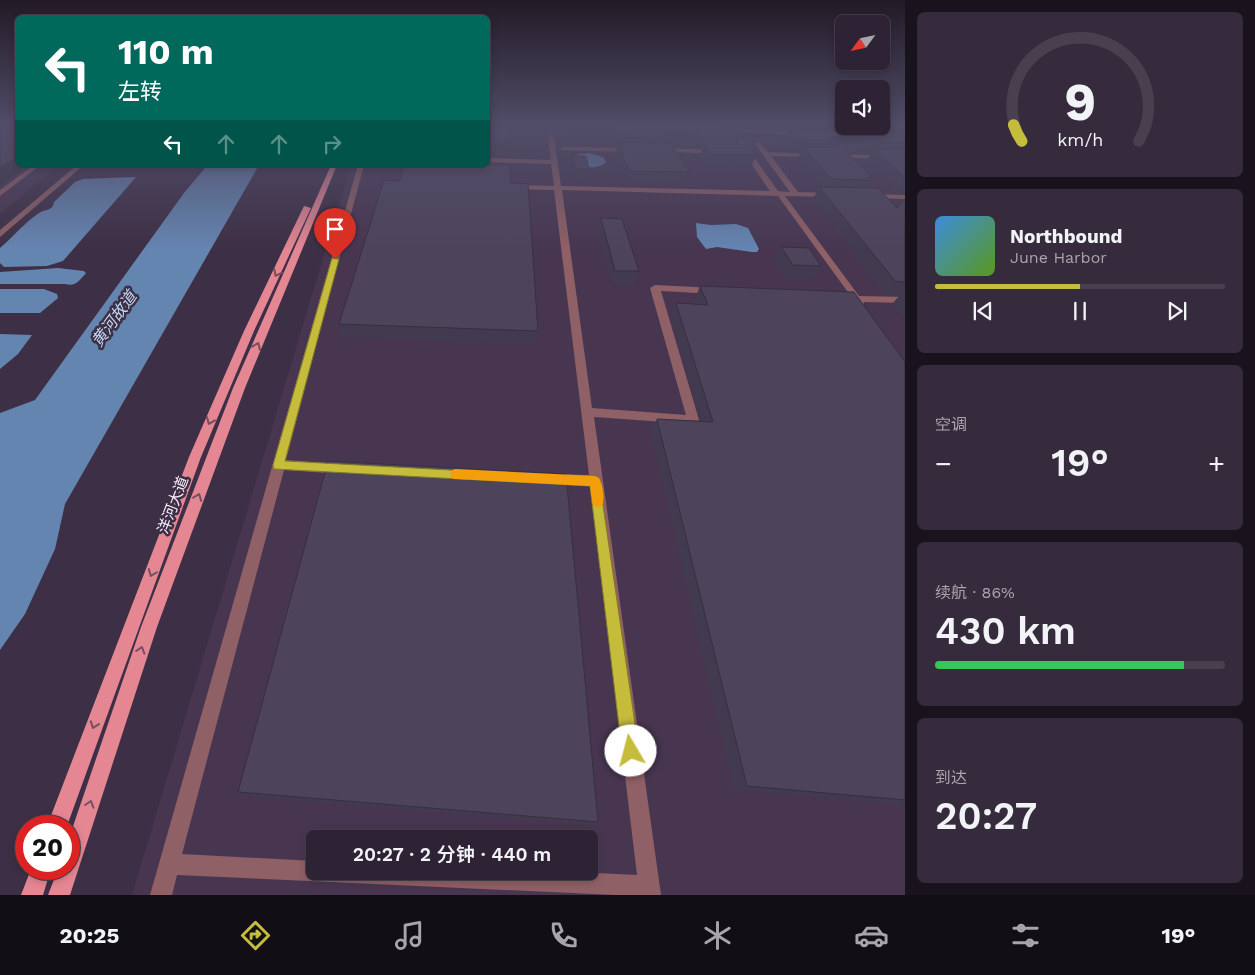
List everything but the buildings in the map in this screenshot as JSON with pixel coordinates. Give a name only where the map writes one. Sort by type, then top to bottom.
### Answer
[{"type":"main road","name":"洋河大道","points":[[61,815],[195,457],[249,331],[325,167]]},
{"type":"main road","name":"洋河大道","points":[[80,832],[149,627],[239,388],[333,167]]},
{"type":"main road","points":[[32,895],[38,880]]},
{"type":"main road","name":"洋河大道","points":[[59,895],[64,880]]},
{"type":"street","points":[[476,880],[649,890],[554,166]]},
{"type":"street","points":[[757,166],[868,313]]},
{"type":"street","points":[[774,166],[796,194]]},
{"type":"street","points":[[0,194],[35,167]]},
{"type":"street","points":[[0,234],[79,167]]},
{"type":"street","points":[[161,895],[360,167]]},
{"type":"street","points":[[689,183],[694,192]]},
{"type":"street","points":[[515,187],[846,196]]},
{"type":"street","points":[[865,196],[905,197]]},
{"type":"street","points":[[586,412],[692,420],[654,288],[722,291]]},
{"type":"street","points":[[828,297],[905,300]]},
{"type":"street","points":[[278,465],[358,469]]},
{"type":"street","points":[[536,478],[595,481]]},
{"type":"street","points":[[169,864],[306,871]]},
{"type":"shaded area","points":[[0,166],[57,167],[0,214]]},
{"type":"shaded area","points":[[905,166],[905,895],[132,895],[350,167]]},
{"type":"water","name":"黄河故道","points":[[203,167],[258,167],[65,504],[55,549],[25,614],[0,650],[0,413],[35,400],[184,193],[205,168]]},
{"type":"water","points":[[136,177],[63,261],[47,266],[4,267],[0,263],[0,248],[34,217],[52,207],[54,202],[75,182],[83,179]]},
{"type":"water","points":[[696,223],[711,225],[736,224],[748,228],[759,249],[757,252],[752,252],[717,247],[706,249],[697,237]]},
{"type":"water","points":[[58,268],[84,271],[86,273],[77,283],[72,285],[0,284],[0,272]]},
{"type":"water","points":[[0,289],[44,289],[57,294],[58,298],[40,313],[0,313]]},
{"type":"water","points":[[0,334],[32,335],[18,354],[0,369]]},
{"type":"slow traffic","points":[[455,474],[595,481],[598,502]]},
{"type":"route","points":[[335,259],[278,465],[595,481],[631,751]]}]
